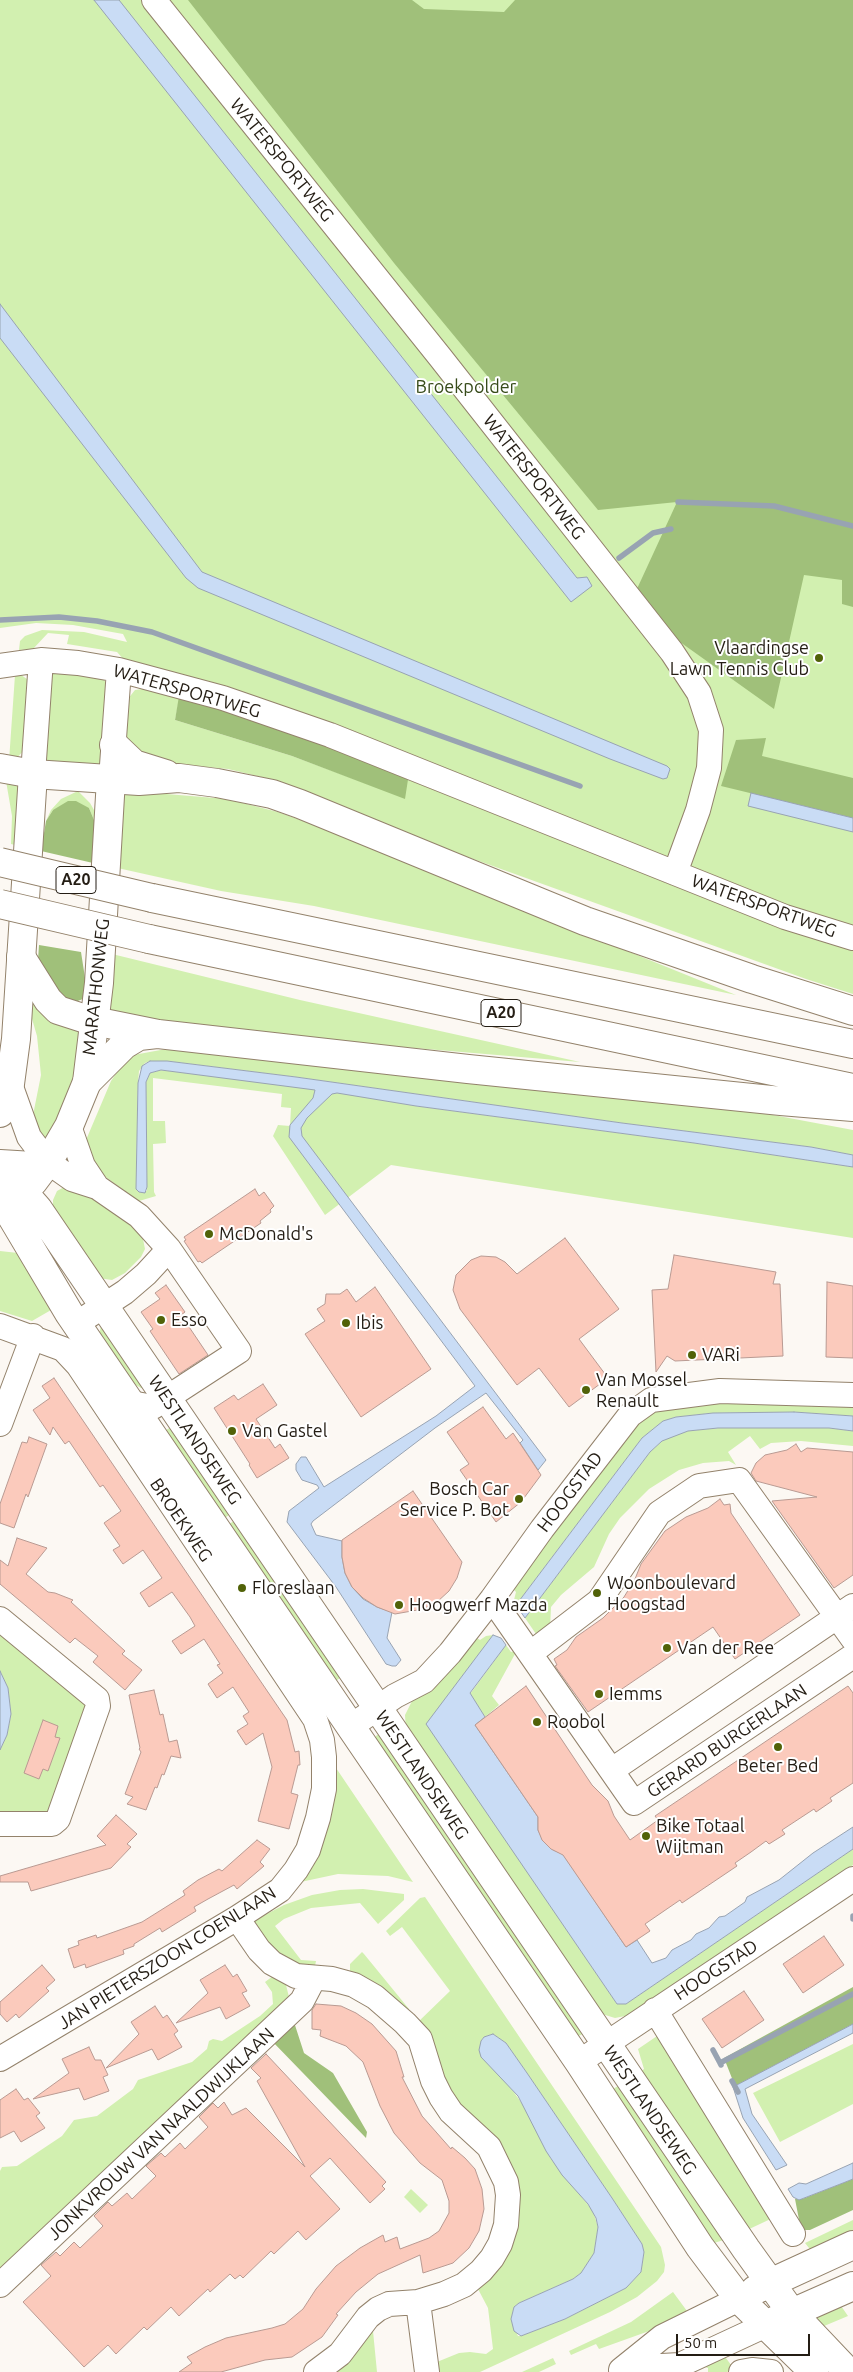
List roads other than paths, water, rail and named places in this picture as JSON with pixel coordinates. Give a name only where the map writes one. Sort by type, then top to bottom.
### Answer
[{"type":"main road","points":[[114,745],[134,764],[179,778],[247,788],[300,804],[585,921],[723,970],[853,1011]]},
{"type":"main road","points":[[0,768],[34,774],[139,781],[179,778]]},
{"type":"main road","points":[[0,1113],[10,1084],[16,1039],[34,774]]},
{"type":"main road","name":"MARATHONWEG","points":[[8,1204],[48,1162],[69,1126],[87,1082],[95,1020],[111,779]]},
{"type":"main road","name":"A20","points":[[0,862],[152,898],[853,1044]]},
{"type":"main road","name":"A20","points":[[0,904],[149,939],[853,1088]]},
{"type":"main road","points":[[21,957],[45,995],[58,1010],[72,1016],[158,1034],[762,1100],[853,1106]]},
{"type":"main road","points":[[87,1082],[124,1045],[139,1036],[158,1034]]},
{"type":"main road","points":[[0,1164],[33,1166],[48,1162]]},
{"type":"main road","name":"WESTLANDSEWEG","points":[[0,1176],[8,1204],[76,1324],[132,1403],[579,2062],[695,2239],[739,2299],[814,2372]]},
{"type":"main road","name":"WESTLANDSEWEG","points":[[8,1204],[104,1306],[605,2044],[770,2283],[792,2312],[848,2372]]},
{"type":"main road","points":[[739,2299],[853,2245]]},
{"type":"main road","points":[[766,2325],[853,2286]]},
{"type":"street","name":"WATERSPORTWEG","points":[[154,0],[672,652],[699,693],[711,730],[709,768],[698,810],[675,873]]},
{"type":"street","name":"WATERSPORTWEG","points":[[0,666],[40,660],[78,663],[119,670],[223,698],[330,735],[785,918],[853,938]]},
{"type":"street","points":[[34,774],[40,660]]},
{"type":"street","name":"MARATHONWEG","points":[[111,779],[119,670]]},
{"type":"street","points":[[10,1084],[29,1137],[48,1162],[72,1179],[97,1187],[139,1216],[169,1249],[239,1351],[153,1407],[132,1403]]},
{"type":"street","points":[[69,1126],[83,1166],[97,1187]]},
{"type":"street","points":[[76,1324],[104,1306],[146,1274],[169,1249]]},
{"type":"street","points":[[0,1326],[33,1336],[0,1424]]},
{"type":"street","name":"BROEKWEG","points":[[33,1336],[63,1349],[78,1365],[315,1719]]},
{"type":"street","name":"HOOGSTAD","points":[[350,1727],[424,1680],[450,1653],[492,1599],[542,1528],[630,1415],[651,1400],[720,1391],[853,1395]]},
{"type":"street","points":[[531,1653],[599,1601],[659,1514],[698,1486],[739,1480],[845,1611],[853,1639]]},
{"type":"street","name":"GERARD BURGERLAAN","points":[[492,1599],[634,1803],[853,1656]]},
{"type":"street","points":[[612,1770],[845,1611]]},
{"type":"street","points":[[0,1619],[97,1699],[98,1706],[58,1819],[52,1824],[0,1824]]},
{"type":"street","name":"JAN PIETERSZOON COENLAAN","points":[[0,2059],[237,1918],[280,1890],[296,1870],[308,1850],[318,1818],[324,1789],[322,1740],[315,1719]]},
{"type":"street","name":"HOOGSTAD","points":[[579,2062],[853,1879]]},
{"type":"street","points":[[237,1918],[259,1950],[272,1963],[296,1976],[332,1979],[354,1985],[375,1996],[406,2023],[420,2039],[433,2081],[441,2097],[451,2112],[489,2147],[506,2182],[508,2195],[506,2225],[500,2244],[492,2258],[464,2285],[444,2294],[418,2302],[389,2304],[378,2310],[368,2317],[340,2354],[316,2372]]},
{"type":"street","name":"JONKVROUW VAN NAALDWIJKLAAN","points":[[0,2285],[302,2001],[314,1978]]},
{"type":"street","points":[[655,2010],[793,2234]]},
{"type":"street","points":[[621,2370],[662,2337],[739,2299]]},
{"type":"street","points":[[418,2302],[427,2372]]},
{"type":"street","points":[[621,2370],[680,2365],[766,2325]]},
{"type":"water","points":[[94,0],[119,0],[577,578],[587,577],[592,586],[571,602]]},
{"type":"water","points":[[0,304],[202,572],[667,766],[670,769],[667,778],[663,779],[610,759],[198,588],[186,578],[0,338]]},
{"type":"water","points":[[751,793],[853,818],[853,832],[748,806]]},
{"type":"water","points":[[150,1061],[167,1061],[296,1077],[622,1123],[811,1147],[853,1155],[853,1167],[694,1143],[416,1106],[337,1093],[332,1094],[307,1118],[301,1128],[302,1136],[546,1460],[538,1470],[520,1443],[523,1440],[486,1393],[435,1428],[313,1521],[311,1524],[316,1535],[342,1541],[345,1573],[352,1587],[363,1599],[377,1607],[392,1612],[387,1638],[401,1660],[396,1666],[392,1666],[386,1664],[336,1587],[287,1522],[289,1511],[319,1488],[317,1485],[302,1480],[296,1470],[296,1464],[301,1457],[306,1457],[324,1487],[436,1416],[475,1386],[289,1137],[290,1125],[313,1098],[315,1090],[161,1070],[150,1073],[146,1082],[147,1187],[145,1193],[139,1192],[136,1189],[138,1083],[142,1066]]},
{"type":"water","points":[[794,1412],[853,1416],[853,1431],[829,1428],[718,1428],[688,1431],[662,1441],[650,1452],[525,1618],[516,1605],[642,1438],[663,1421],[676,1417],[713,1413]]},
{"type":"water","points":[[493,1635],[501,1638],[506,1645],[470,1693],[485,1717],[475,1725],[538,1817],[538,1830],[544,1842],[553,1850],[563,1854],[626,1947],[637,1940],[652,1963],[666,1958],[672,1950],[691,1940],[696,1934],[709,1928],[719,1917],[725,1916],[745,1902],[747,1897],[779,1880],[813,1853],[853,1827],[853,1849],[626,2004],[617,2004],[426,1724]]},
{"type":"water","points":[[0,1671],[8,1688],[11,1714],[7,1735],[0,1750]]},
{"type":"water","points":[[853,2024],[853,2033],[745,2089],[752,2114],[787,2165],[776,2170],[743,2118],[733,2087]]},
{"type":"water","points":[[493,2034],[506,2043],[527,2073],[612,2198],[642,2244],[644,2252],[641,2272],[626,2288],[565,2319],[521,2336],[514,2331],[511,2319],[514,2307],[573,2279],[581,2273],[594,2253],[598,2227],[596,2218],[588,2204],[562,2175],[546,2151],[518,2096],[481,2057],[479,2050],[481,2041],[484,2037]]},
{"type":"water","points":[[853,2163],[853,2179],[843,2183],[799,2200],[793,2197],[788,2189],[799,2183],[806,2184]]},
{"type":"waterway","points":[[678,502],[774,506],[853,526]]},
{"type":"waterway","points":[[619,558],[653,533],[671,529]]},
{"type":"waterway","points":[[0,620],[59,617],[97,621],[152,632],[580,786]]},
{"type":"waterway","points":[[721,2065],[720,2063],[853,1994]]},
{"type":"waterway","points":[[713,2050],[720,2063]]},
{"type":"waterway","points":[[732,2081],[738,2092]]},
{"type":"place","name":"Vlaardingse Lawn Tennis Club","points":[[819,658]]},
{"type":"place","name":"McDonald's","points":[[209,1234]]},
{"type":"place","name":"Esso","points":[[161,1320]]},
{"type":"place","name":"Ibis","points":[[346,1323]]},
{"type":"place","name":"VARi","points":[[692,1355]]},
{"type":"place","name":"Van Mossel Renault","points":[[586,1390]]},
{"type":"place","name":"Van Gastel","points":[[232,1431]]},
{"type":"place","name":"Bosch Car Service P. Bot","points":[[519,1499]]},
{"type":"place","name":"Floreslaan","points":[[242,1588]]},
{"type":"place","name":"Woonboulevard Hoogstad","points":[[597,1593]]},
{"type":"place","name":"Hoogwerf Mazda","points":[[399,1605]]},
{"type":"place","name":"Van der Ree","points":[[667,1648]]},
{"type":"place","name":"Iemms","points":[[599,1694]]},
{"type":"place","name":"Roobol","points":[[537,1722]]},
{"type":"place","name":"Beter Bed","points":[[778,1747]]},
{"type":"place","name":"Bike Totaal Wijtman","points":[[646,1836]]},
{"type":"park label","name":"Broekpolder","points":[[466,387]]}]
